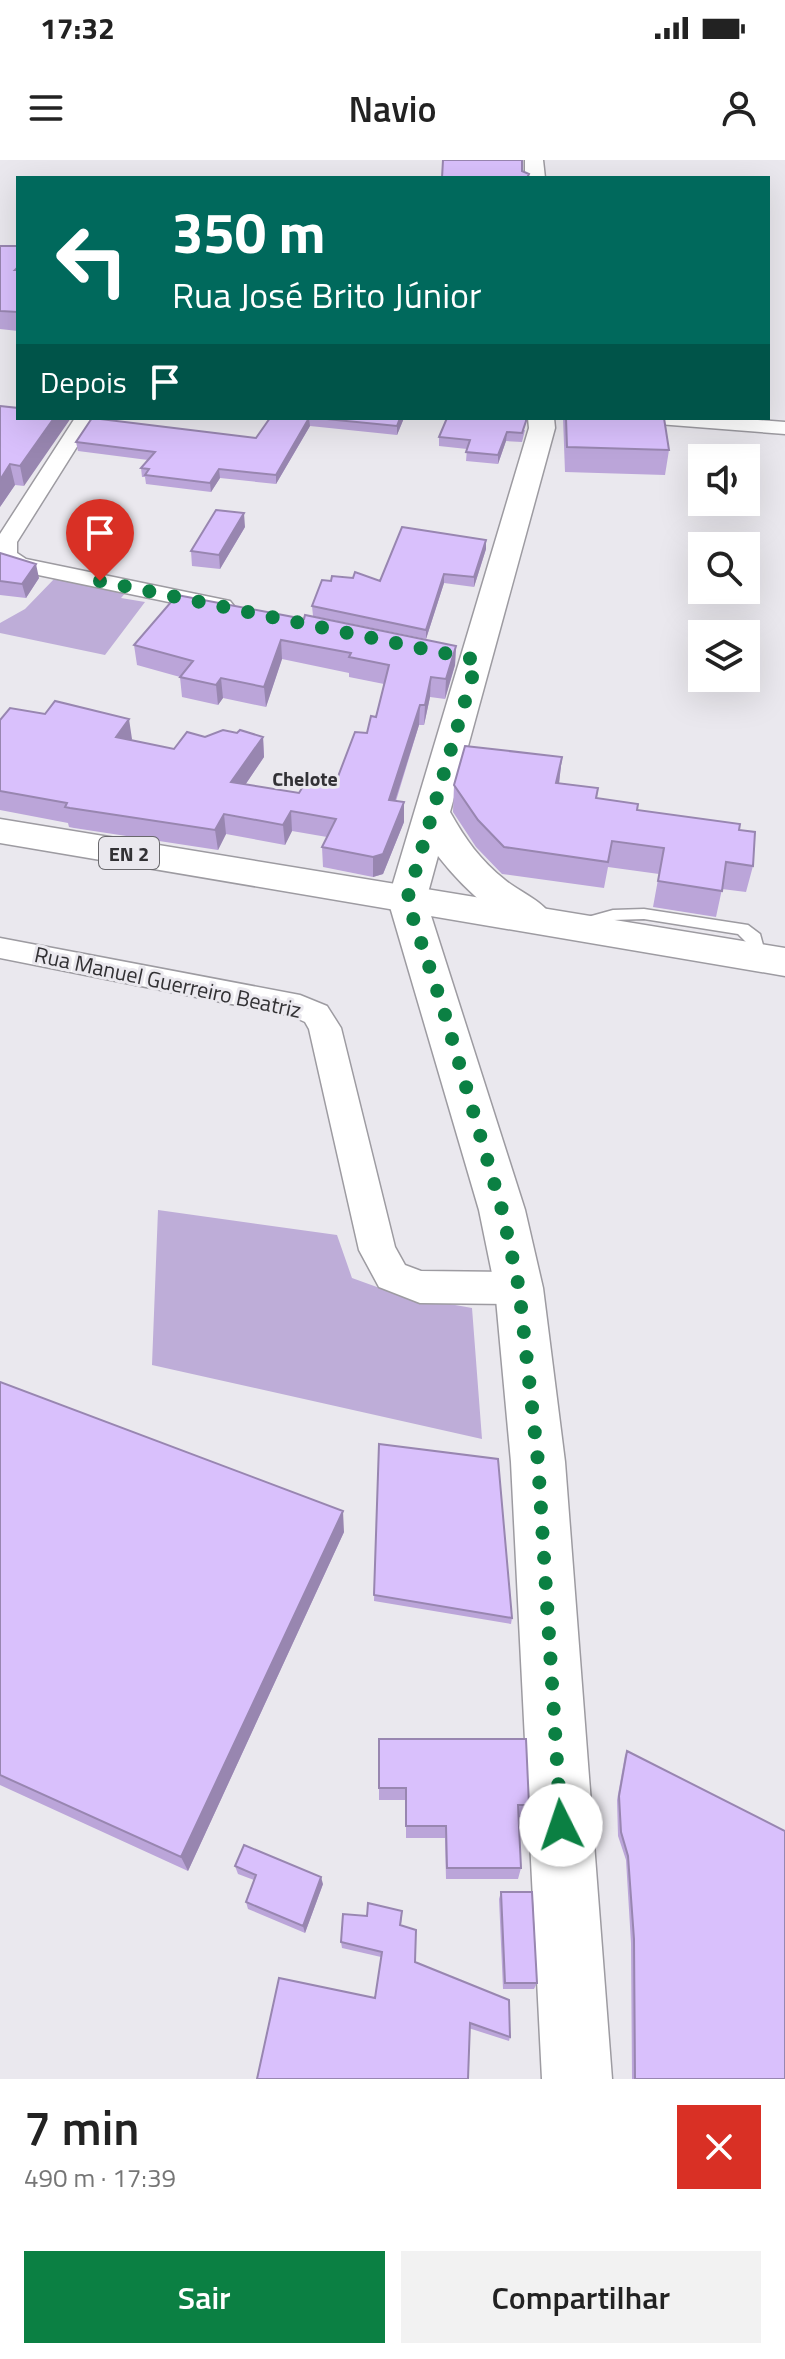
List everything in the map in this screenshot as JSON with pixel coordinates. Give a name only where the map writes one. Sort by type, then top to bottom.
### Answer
[{"type":"street","points":[[84,420],[6,542],[8,560],[238,610]]},
{"type":"street","points":[[541,420],[538,443],[462,656],[434,815],[407,900],[443,1008],[502,1210],[519,1288],[538,1462],[577,2079]]},
{"type":"street","points":[[683,420],[785,428]]},
{"type":"street","points":[[434,815],[442,838],[462,861],[496,894],[534,918]]},
{"type":"street","name":"EN 2","points":[[0,831],[407,900],[534,918],[595,920],[746,940],[785,962]]},
{"type":"street","name":"Rua Manuel Guerreiro Beatriz","points":[[0,948],[300,1006],[316,1014],[325,1028],[377,1250],[392,1276],[420,1287],[519,1288]]},
{"type":"lane","points":[[746,940],[785,955]]},
{"type":"shaded area","points":[[57,576],[128,590],[121,598],[145,602],[105,655],[0,633],[0,623],[25,609]]},
{"type":"shaded area","points":[[158,1210],[337,1235],[352,1278],[399,1295],[472,1308],[482,1439],[152,1365]]},
{"type":"building","points":[[443,160],[522,160],[522,171],[529,174],[528,176],[442,176]]},
{"type":"building","points":[[0,246],[16,246],[16,312],[0,311]]},
{"type":"building","points":[[0,406],[16,408],[16,420],[53,420],[20,466],[10,464],[0,480]]},
{"type":"building","points":[[91,420],[256,438],[269,420],[308,420],[276,475],[219,469],[210,483],[145,475],[149,469],[141,468],[155,452],[76,442]]},
{"type":"building","points":[[336,420],[399,420],[397,426]]},
{"type":"building","points":[[446,420],[526,420],[522,433],[507,432],[498,455],[466,452],[470,440],[439,437]]},
{"type":"building","points":[[566,420],[664,420],[669,450],[567,447]]},
{"type":"building","points":[[216,510],[244,513],[219,555],[191,551]]},
{"type":"building","points":[[402,527],[486,540],[474,577],[444,574],[426,630],[312,606],[322,580],[331,581],[332,576],[353,578],[355,572],[380,581]]},
{"type":"building","points":[[0,553],[36,564],[22,584],[0,581]]},
{"type":"building","points":[[177,595],[304,619],[305,615],[456,646],[446,679],[431,677],[425,705],[420,705],[389,800],[404,802],[383,854],[373,857],[322,847],[336,819],[291,811],[283,825],[224,814],[215,830],[70,808],[65,807],[67,803],[0,791],[0,720],[10,708],[45,714],[55,701],[129,719],[116,737],[174,749],[187,732],[205,737],[223,730],[237,733],[240,730],[263,737],[231,782],[299,793],[305,783],[334,787],[355,732],[367,733],[371,716],[376,717],[389,665],[349,657],[351,653],[281,640],[264,687],[221,678],[216,685],[180,677],[193,661],[134,645]]},
{"type":"building","points":[[465,746],[562,757],[556,783],[598,788],[596,798],[638,804],[637,810],[740,824],[739,830],[755,832],[753,866],[726,862],[722,891],[658,881],[664,848],[612,841],[608,862],[504,847],[478,820],[454,785]]},
{"type":"building","points":[[0,1382],[343,1511],[181,1857],[0,1775]]},
{"type":"building","points":[[379,1444],[498,1459],[512,1618],[374,1595]]},
{"type":"building","points":[[379,1739],[526,1739],[529,1805],[518,1805],[521,1868],[447,1868],[446,1826],[406,1826],[406,1788],[379,1788]]},
{"type":"building","points":[[627,1751],[785,1831],[785,2079],[635,2079],[634,1939],[628,1856],[621,1832],[619,1796]]},
{"type":"building","points":[[244,1845],[321,1877],[303,1926],[246,1902],[256,1875],[235,1866]]},
{"type":"building","points":[[501,1892],[532,1892],[537,1983],[505,1983]]},
{"type":"building","points":[[368,1903],[402,1911],[400,1925],[416,1930],[415,1962],[509,2000],[510,2037],[470,2023],[468,2079],[257,2079],[279,1978],[375,1998],[382,1952],[341,1942],[343,1914],[367,1916]]},
{"type":"district","name":"Chelote","points":[[305,778]]},
{"type":"route","points":[[100,581],[477,660],[407,900],[443,1008],[502,1210],[519,1288],[538,1462],[561,1825]]}]
